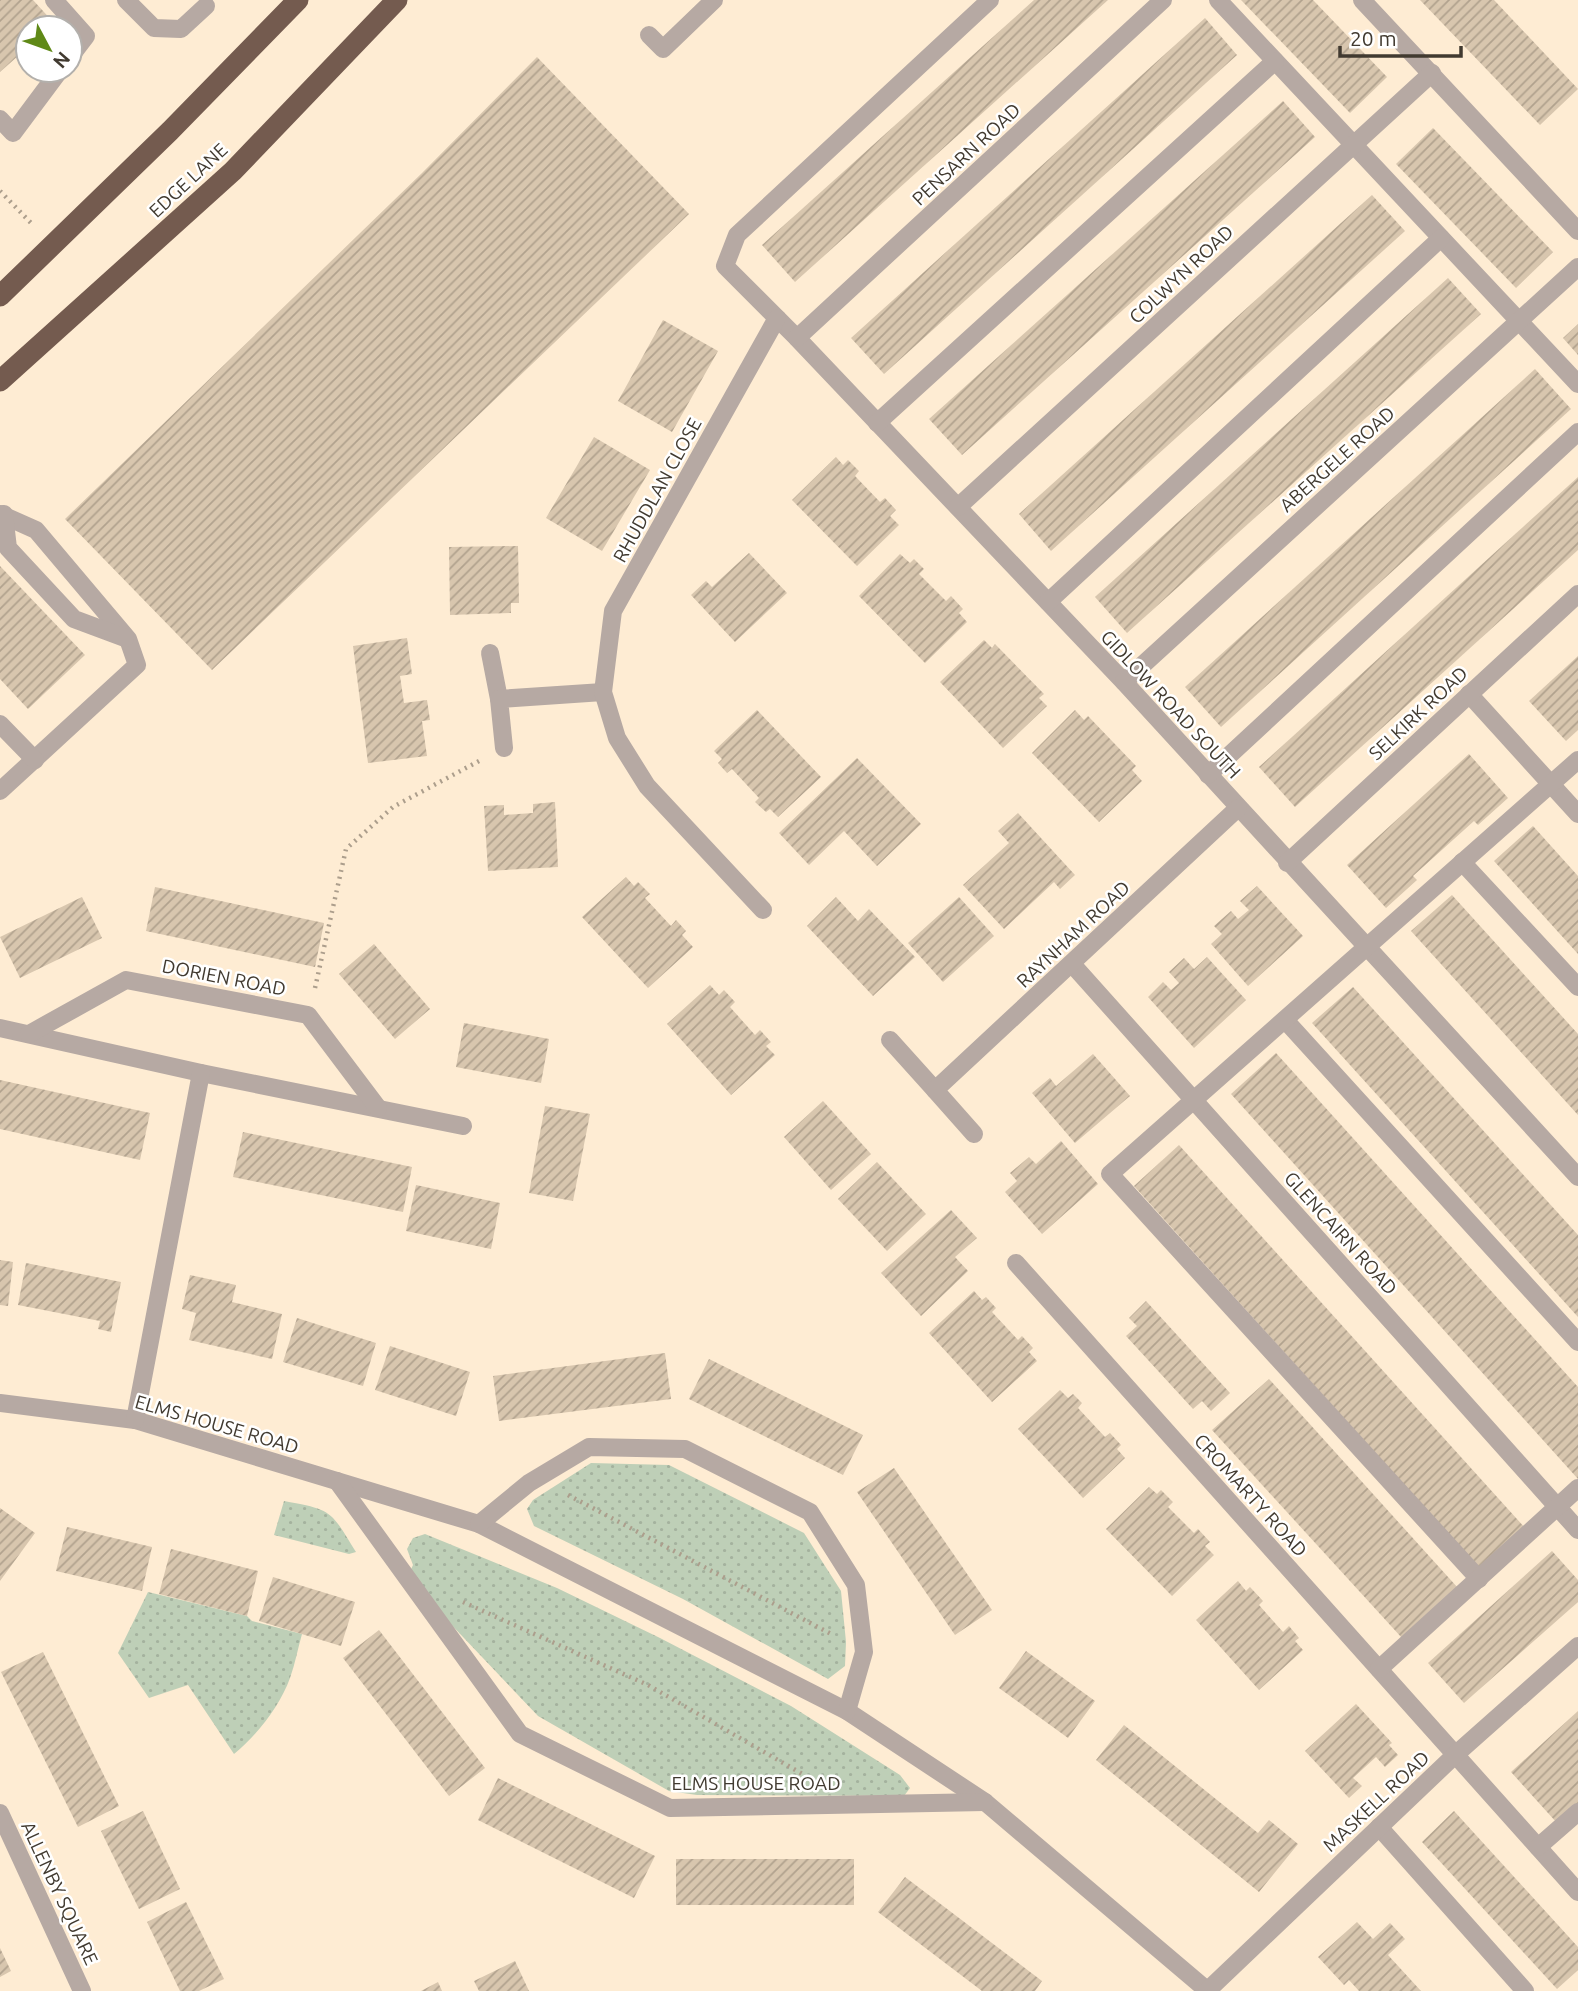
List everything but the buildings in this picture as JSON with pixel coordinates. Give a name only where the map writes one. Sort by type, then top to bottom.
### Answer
[{"type":"highway","name":"EDGE LANE","points":[[5,376],[233,171],[397,0]]},
{"type":"highway","points":[[0,296],[170,131],[295,2]]},
{"type":"street","points":[[54,0],[66,14]]},
{"type":"street","points":[[126,0],[154,28],[181,29],[206,6]]},
{"type":"street","points":[[649,35],[663,49],[714,0]]},
{"type":"street","name":"GIDLOW ROAD SOUTH","points":[[990,0],[737,235],[725,266],[778,318],[1124,682],[1287,863],[1578,1177]]},
{"type":"street","name":"PENSARN ROAD","points":[[797,338],[1163,0]]},
{"type":"street","points":[[1218,0],[1578,384]]},
{"type":"street","points":[[1362,0],[1578,231]]},
{"type":"street","points":[[877,423],[1275,61]]},
{"type":"street","name":"COLWYN ROAD","points":[[958,507],[1432,73]]},
{"type":"street","points":[[0,119],[13,133],[50,84]]},
{"type":"street","points":[[1048,602],[1441,238]]},
{"type":"street","name":"ABERGELE ROAD","points":[[1124,682],[1578,267]]},
{"type":"street","name":"RHUDDLAN CLOSE","points":[[763,910],[647,786],[617,738],[603,692],[613,611],[778,318]]},
{"type":"street","points":[[1209,775],[1578,432]]},
{"type":"street","points":[[0,791],[137,665],[128,639],[36,530],[2,514]]},
{"type":"street","points":[[2,514],[8,548],[74,619],[128,639]]},
{"type":"street","name":"SELKIRK ROAD","points":[[1287,863],[1578,594]]},
{"type":"street","points":[[490,653],[499,699],[504,748]]},
{"type":"street","points":[[499,699],[603,692]]},
{"type":"street","points":[[1469,694],[1578,814]]},
{"type":"street","points":[[0,724],[35,760]]},
{"type":"street","points":[[1479,1579],[1110,1174],[1578,760]]},
{"type":"street","name":"RAYNHAM ROAD","points":[[935,1090],[1238,808]]},
{"type":"street","points":[[1462,862],[1578,987]]},
{"type":"street","name":"GLENCAIRN ROAD","points":[[1072,964],[1578,1530]]},
{"type":"street","name":"DORIEN ROAD","points":[[29,1034],[126,980],[309,1015]]},
{"type":"street","points":[[309,1015],[378,1108]]},
{"type":"street","points":[[1285,1020],[1578,1342]]},
{"type":"street","points":[[0,1028],[201,1073],[463,1126]]},
{"type":"street","points":[[890,1040],[974,1134]]},
{"type":"street","points":[[135,1420],[201,1073]]},
{"type":"street","name":"CROMARTY ROAD","points":[[1016,1263],[1578,1892]]},
{"type":"street","name":"ELMS HOUSE ROAD","points":[[0,1403],[135,1420],[479,1524],[847,1711],[985,1802],[1208,1991]]},
{"type":"street","points":[[479,1524],[536,1478],[589,1447],[685,1449],[810,1511],[856,1586],[864,1652],[847,1711]]},
{"type":"street","name":"ELMS HOUSE ROAD","points":[[337,1481],[520,1734],[670,1808],[985,1802]]},
{"type":"street","points":[[1379,1669],[1578,1488]]},
{"type":"street","name":"MASKELL ROAD","points":[[1208,1991],[1455,1755],[1578,1646]]},
{"type":"street","points":[[1538,1847],[1578,1812]]},
{"type":"street","name":"ALLENBY SQUARE","points":[[0,1813],[6,1841],[82,1991]]},
{"type":"street","points":[[1379,1827],[1525,1991]]},
{"type":"path","points":[[0,191],[52,246]]},
{"type":"path","points":[[309,1015],[346,849],[393,807],[504,748]]},
{"type":"path","points":[[536,1478],[864,1652]]},
{"type":"path","points":[[456,1599],[648,1685],[810,1778]]},
{"type":"green space","points":[[591,1463],[669,1465],[804,1533],[841,1591],[846,1642],[845,1666],[828,1679],[683,1599],[534,1526],[527,1509],[533,1500]]},
{"type":"green space","points":[[284,1501],[329,1514],[356,1552],[349,1554],[274,1535]]},
{"type":"green space","points":[[425,1534],[557,1588],[791,1706],[900,1775],[910,1788],[904,1796],[697,1795],[669,1791],[538,1716],[407,1578],[413,1565],[407,1549],[413,1538]]},
{"type":"green space","points":[[148,1592],[247,1616],[252,1621],[302,1634],[286,1689],[259,1729],[234,1754],[188,1685],[149,1698],[118,1653]]}]
